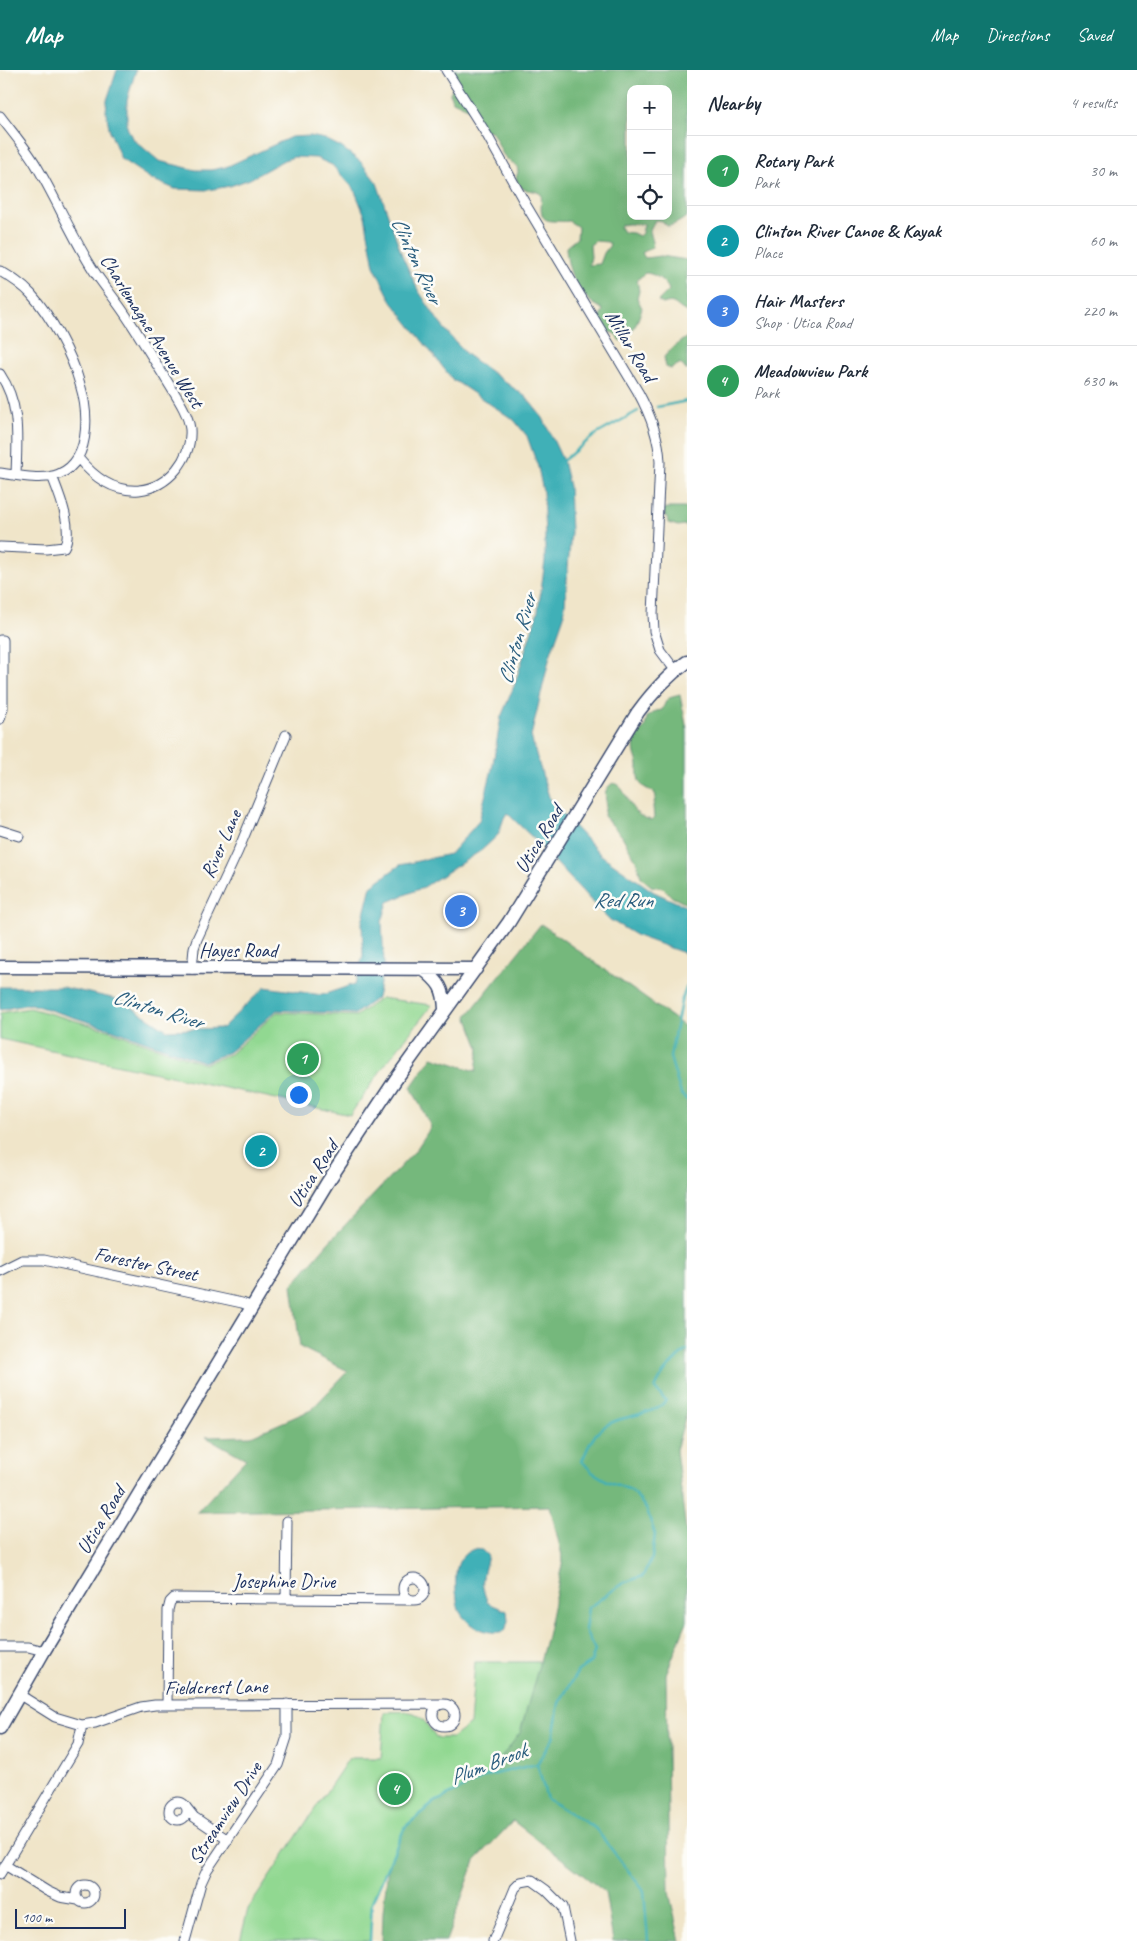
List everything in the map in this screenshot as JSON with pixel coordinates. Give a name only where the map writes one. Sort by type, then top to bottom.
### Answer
[{"type":"street","name":"Millar Road","points":[[446,70],[487,135],[548,242],[638,392],[653,423],[660,450],[653,598],[654,631],[660,650],[675,670]]},
{"type":"street","name":"Charlemagne Avenue West","points":[[0,116],[35,163],[80,248],[96,274],[127,316],[181,404],[188,422],[189,437],[184,458],[165,480],[146,489],[125,489],[110,485],[98,479],[78,458]]},
{"type":"street","points":[[0,272],[22,285],[37,302],[66,349],[80,384],[85,410],[84,442],[78,458],[66,470],[52,476],[0,473]]},
{"type":"street","points":[[0,374],[8,386],[16,412],[16,475]]},
{"type":"street","points":[[0,547],[46,549],[64,547],[67,538],[65,516],[52,476]]},
{"type":"street","points":[[0,719],[3,708],[2,640]]},
{"type":"street","name":"Utica Road","points":[[0,1728],[44,1651],[327,1184],[396,1079],[506,927],[648,698],[675,670],[687,662]]},
{"type":"street","name":"River Lane","points":[[192,969],[197,939],[238,851],[286,735]]},
{"type":"street","points":[[0,830],[20,836]]},
{"type":"street","name":"Hayes Road","points":[[0,967],[476,969]]},
{"type":"street","points":[[423,969],[439,984],[444,998],[445,1009]]},
{"type":"street","name":"Forester Street","points":[[0,1271],[22,1260],[54,1262],[253,1307]]},
{"type":"street","points":[[286,1599],[287,1522]]},
{"type":"street","points":[[395,1599],[406,1582],[412,1578],[422,1582],[425,1588],[423,1595],[418,1600],[410,1600],[405,1595],[403,1589]]},
{"type":"street","name":"Josephine Drive","points":[[167,1705],[168,1610],[170,1602],[174,1598],[410,1600]]},
{"type":"street","points":[[0,1647],[28,1647],[44,1651]]},
{"type":"street","points":[[0,1874],[78,1744],[82,1726],[55,1717],[20,1695]]},
{"type":"street","name":"Streamview Drive","points":[[185,1941],[201,1883],[207,1870],[278,1765],[287,1737],[287,1704]]},
{"type":"street","points":[[424,1704],[433,1714],[435,1721],[441,1725],[448,1725],[454,1721],[455,1714],[453,1708],[449,1705],[442,1704],[436,1707],[433,1714]]},
{"type":"street","name":"Fieldcrest Lane","points":[[82,1726],[141,1707],[167,1705],[442,1704]]},
{"type":"street","points":[[194,1816],[178,1820],[173,1819],[169,1814],[170,1808],[173,1803],[179,1802],[194,1816],[228,1840]]},
{"type":"street","points":[[184,1818],[187,1814],[186,1807]]},
{"type":"street","points":[[5,1865],[47,1892],[60,1896],[77,1896]]},
{"type":"street","points":[[493,1941],[514,1888],[521,1882],[532,1880],[546,1890],[563,1907],[570,1941]]},
{"type":"green space","points":[[449,70],[687,70],[687,216],[669,226],[662,221],[655,220],[650,231],[653,242],[652,247],[642,253],[645,258],[661,256],[687,260],[687,312],[671,302],[663,304],[658,301],[669,290],[659,278],[645,273],[637,280],[639,291],[637,298],[642,308],[632,332],[620,341],[614,333],[602,331],[599,321],[603,310],[584,296],[572,277],[568,262],[566,247],[577,238],[578,227],[569,221],[552,221],[544,218],[541,211],[541,194],[520,187],[516,178],[517,166],[503,155],[491,131],[484,130],[468,108],[453,101],[450,93],[454,85]],"holes":[[[627,224],[644,224],[642,233],[639,236],[623,232],[620,227]],[[595,241],[608,242],[610,245],[604,253],[600,264],[589,265],[591,257],[590,245]]]},
{"type":"green space","points":[[687,337],[687,371],[679,364],[671,369],[666,367],[664,357],[673,347]]},
{"type":"green space","points":[[687,508],[687,527],[668,523],[667,517],[663,513],[664,509]]},
{"type":"green space","points":[[680,695],[687,730],[687,904],[672,897],[663,888],[651,886],[641,877],[637,862],[622,836],[604,816],[606,791],[613,783],[622,790],[637,813],[652,820],[654,818],[653,806],[656,796],[654,792],[645,788],[640,783],[634,749],[635,742],[645,727],[647,717],[656,711],[662,710],[668,699]]},
{"type":"green space","points":[[541,924],[687,1028],[687,1411],[676,1450],[687,1539],[687,1621],[666,1674],[669,1892],[680,1941],[613,1941],[605,1892],[513,1821],[475,1861],[446,1941],[382,1941],[388,1867],[405,1827],[435,1802],[487,1776],[520,1733],[547,1636],[563,1560],[550,1506],[197,1512],[246,1459],[206,1437],[251,1436],[311,1410],[348,1371],[300,1347],[292,1285],[329,1242],[416,1150],[431,1127],[411,1087],[432,1057],[476,1071],[479,1048],[467,1016]]},
{"type":"green space","points":[[381,998],[432,1005],[384,1066],[350,1115],[0,1039],[0,1013],[30,1008],[105,1029],[204,1064],[230,1054],[277,1012],[356,1016]]},
{"type":"green space","points":[[475,1662],[591,1662],[553,1738],[405,1827],[372,1902],[370,1941],[240,1941],[248,1909],[349,1758],[381,1758],[384,1712],[410,1712],[416,1714],[425,1722],[436,1738],[452,1738],[470,1724]]},
{"type":"water","name":"Red Run","points":[[117,70],[136,70],[127,100],[127,127],[132,138],[159,161],[196,170],[211,170],[226,167],[291,137],[310,136],[325,139],[341,147],[361,162],[377,183],[402,255],[418,290],[439,322],[466,354],[526,397],[543,418],[563,461],[569,486],[571,532],[564,616],[550,656],[531,736],[535,751],[550,800],[601,855],[654,892],[687,907],[687,954],[637,936],[607,918],[535,840],[507,813],[498,835],[482,850],[424,887],[388,902],[382,922],[384,964],[377,998],[355,1014],[277,1010],[229,1052],[204,1062],[105,1027],[30,1004],[0,1010],[0,987],[62,987],[121,1000],[167,1030],[222,1028],[265,987],[322,995],[355,984],[363,955],[362,922],[371,886],[400,865],[450,854],[479,821],[492,769],[501,717],[514,686],[538,611],[545,561],[543,492],[538,467],[527,436],[514,420],[452,379],[392,302],[374,266],[365,216],[354,189],[332,165],[316,158],[294,157],[284,160],[250,179],[230,186],[208,190],[175,189],[151,179],[121,159],[110,132],[106,112],[107,100]]},
{"type":"water","points":[[474,1549],[482,1550],[488,1556],[483,1575],[483,1590],[488,1603],[507,1611],[508,1621],[505,1631],[485,1631],[467,1621],[459,1610],[456,1572],[463,1556]]},
{"type":"waterway","points":[[657,407],[687,401]]},
{"type":"waterway","points":[[560,463],[595,435],[638,411]]},
{"type":"waterway","name":"Plum Brook","points":[[687,986],[681,1002],[670,1057],[681,1094],[687,1100]]},
{"type":"waterway","name":"Plum Brook","points":[[370,1941],[372,1902],[405,1827],[435,1802],[487,1776],[537,1764],[553,1738],[559,1703],[578,1671],[591,1662],[595,1650],[585,1630],[588,1608],[623,1583],[643,1576],[652,1558],[655,1534],[646,1508],[631,1490],[607,1481],[592,1472],[582,1461],[594,1437],[606,1425],[651,1411],[666,1401],[655,1389],[668,1368],[687,1350]]},
{"type":"waterway","points":[[537,1764],[547,1799],[595,1828],[644,1891],[648,1941]]},
{"type":"place","name":"Hair Masters","points":[[461,911]]},
{"type":"place","name":"Rotary Park","points":[[303,1059]]},
{"type":"place","name":"Clinton River Canoe & Kayak","points":[[261,1151]]},
{"type":"place","name":"Meadowview Park","points":[[395,1789]]},
{"type":"water label","name":"Clinton River","points":[[417,260]]},
{"type":"water label","name":"Clinton River","points":[[517,639]]},
{"type":"water label","name":"Clinton River","points":[[158,1009]]}]
